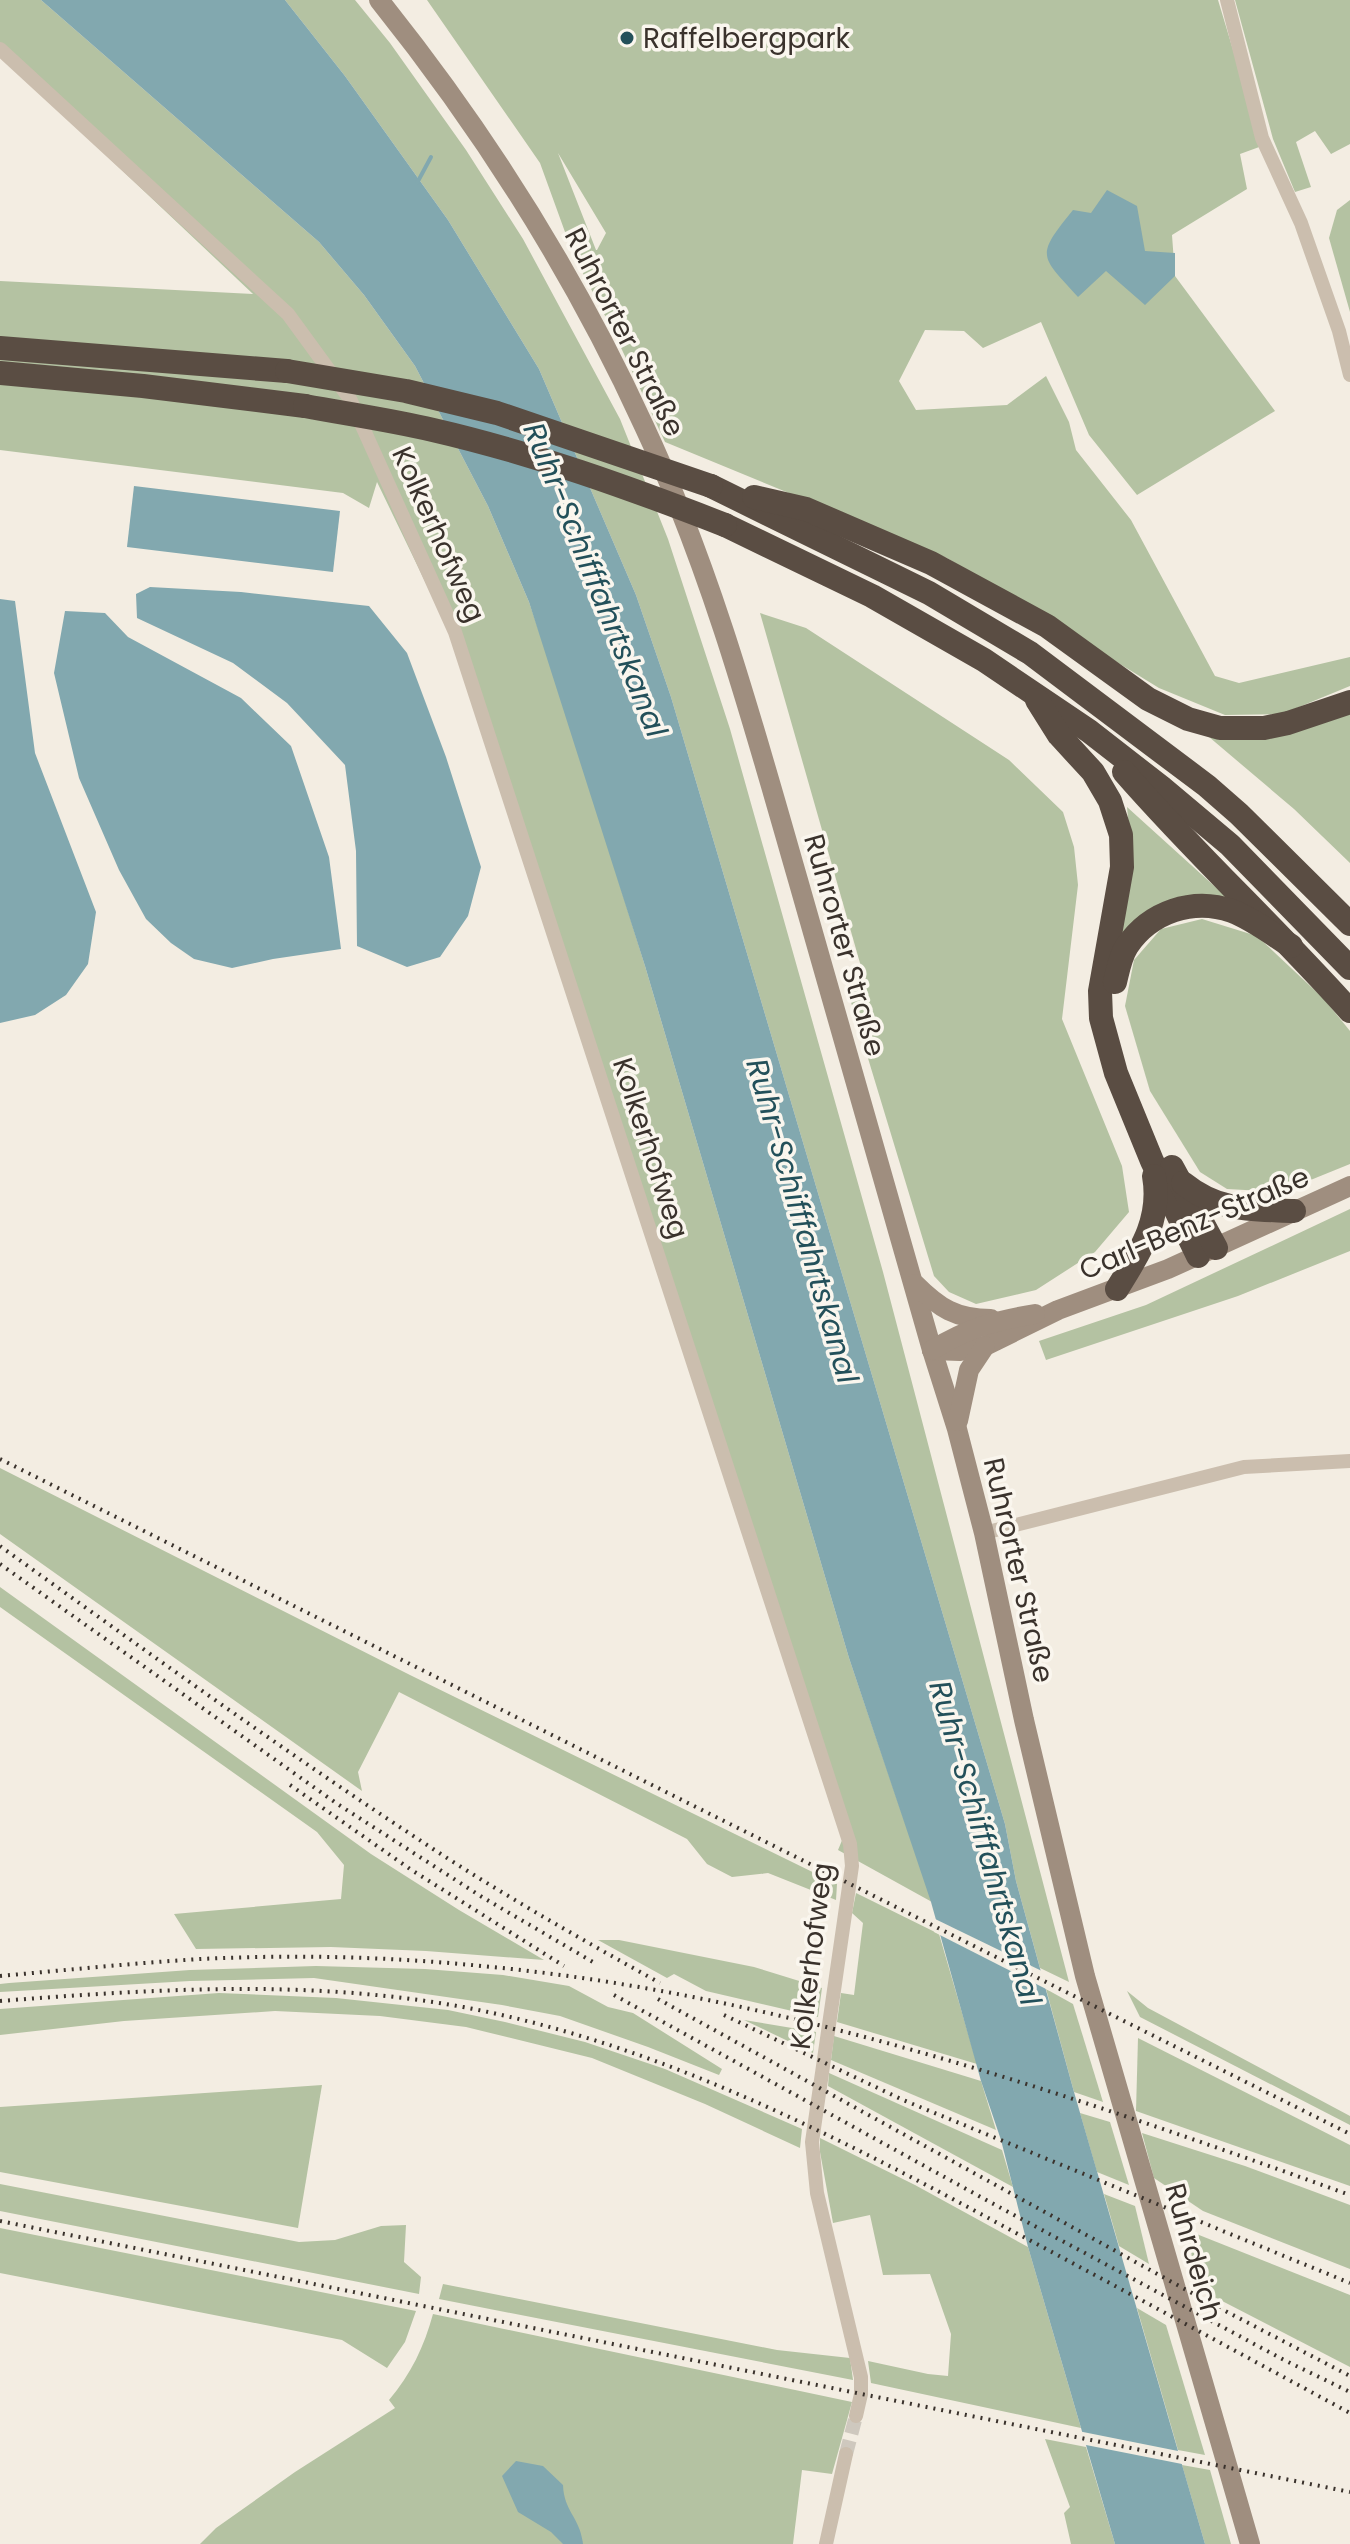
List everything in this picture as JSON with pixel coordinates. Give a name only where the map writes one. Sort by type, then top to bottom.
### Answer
[{"type":"highway","points":[[0,348],[287,371],[406,391],[497,413],[711,486],[806,509],[931,563],[1047,626],[1148,699],[1188,719],[1220,728],[1264,728],[1350,702]]},
{"type":"highway","points":[[0,373],[143,386],[305,406],[433,430],[576,470],[725,525],[872,596],[984,660],[1089,731],[1230,845],[1350,968]]},
{"type":"highway","points":[[711,486],[929,593],[1030,653],[1207,786],[1350,924]]},
{"type":"highway","points":[[1031,691],[1059,735],[1093,772],[1110,801],[1121,835],[1122,867],[1100,991],[1101,1018],[1116,1073],[1152,1161],[1207,1252]]},
{"type":"highway","points":[[1089,731],[1170,825],[1291,946],[1350,1011]]},
{"type":"highway","points":[[1239,814],[1279,838],[1350,903]]},
{"type":"highway","points":[[1207,1252],[1178,1179],[1141,1106],[1117,1026],[1114,983],[1126,948],[1146,925],[1178,908],[1214,906],[1232,911],[1291,946]]},
{"type":"highway","points":[[1117,1289],[1149,1235],[1156,1209],[1152,1161]]},
{"type":"highway","points":[[1178,1179],[1195,1193],[1221,1206],[1294,1211]]},
{"type":"main road","name":"Ruhrorter Straße","points":[[379,0],[437,74],[521,197],[605,343],[678,502],[759,744],[957,1429],[984,1533],[1024,1720],[1085,1976]]},
{"type":"main road","name":"Carl-Benz-Straße","points":[[932,1350],[960,1351],[985,1346],[1058,1310],[1207,1252],[1350,1186]]},
{"type":"main road","points":[[914,1283],[934,1302],[955,1314],[971,1319],[1003,1319]]},
{"type":"main road","name":"Carl-Benz-Straße","points":[[932,1350],[960,1333],[1003,1319],[1058,1310]]},
{"type":"main road","points":[[957,1429],[969,1370],[985,1346]]},
{"type":"main road","name":"Ruhrdeich","points":[[1085,1976],[1250,2544]]},
{"type":"street","points":[[1227,0],[1262,138],[1301,223],[1339,331],[1350,375]]},
{"type":"street","name":"Kolkerhofweg","points":[[0,49],[288,314],[350,399],[455,632],[850,1844],[852,1866],[812,2142],[817,2193],[861,2377],[856,2416]]},
{"type":"street","points":[[984,1533],[1244,1467],[1350,1461]]},
{"type":"street","points":[[826,2544],[846,2454]]},
{"type":"green space","points":[[0,0],[41,0],[319,242],[364,295],[415,366],[488,506],[529,602],[563,702],[645,966],[849,1658],[932,1902],[838,1850],[843,1838],[450,633],[377,482],[369,508],[343,493],[0,450],[0,281],[253,294],[0,55]]},
{"type":"green space","points":[[285,0],[355,0],[390,43],[466,150],[523,239],[620,419],[668,539],[730,729],[883,1272],[1069,1982],[1040,1968],[1016,1881],[1005,1824],[671,697],[636,595],[539,369],[448,220],[345,76]]},
{"type":"green space","points":[[427,0],[1218,0],[1262,146],[1240,154],[1247,189],[1172,235],[1175,276],[1275,411],[1137,495],[1089,435],[1041,322],[983,348],[964,331],[925,330],[899,381],[916,410],[1007,405],[1046,376],[1069,422],[1076,450],[1131,520],[1215,676],[1239,683],[1350,657],[1350,686],[1282,714],[1225,715],[1159,688],[947,558],[665,442],[573,254],[540,163]],"holes":[[[558,153],[606,233],[596,250]]]},
{"type":"green space","points":[[1235,0],[1350,0],[1350,144],[1331,154],[1315,131],[1296,142],[1311,187],[1295,192],[1273,139]]},
{"type":"green space","points":[[1350,200],[1350,312],[1329,238],[1337,210]]},
{"type":"green space","points":[[760,613],[806,628],[1009,760],[1063,812],[1074,847],[1078,885],[1062,1019],[1122,1166],[1129,1212],[1095,1252],[1036,1290],[976,1304],[949,1292],[934,1276],[847,989],[862,970]]},
{"type":"green space","points":[[1350,713],[1350,863],[1294,809],[1202,731]]},
{"type":"green space","points":[[1127,807],[1233,903],[1196,897],[1113,958],[1130,839]]},
{"type":"green space","points":[[1202,919],[1257,936],[1324,999],[1350,1031],[1350,1164],[1281,1192],[1227,1189],[1200,1172],[1150,1091],[1125,1006],[1134,960],[1161,929]]},
{"type":"green space","points":[[1350,1209],[1350,1251],[1238,1296],[1046,1360],[1039,1341],[1146,1305]]},
{"type":"green space","points":[[0,1468],[410,1675],[837,1884],[836,1900],[768,1873],[732,1877],[707,1864],[687,1839],[399,1692],[358,1772],[362,1791],[0,1534]]},
{"type":"green space","points":[[0,1587],[371,1854],[544,1960],[331,1947],[196,1949],[174,1914],[341,1899],[344,1865],[317,1832],[0,1607]]},
{"type":"green space","points":[[856,1893],[939,1934],[977,2064],[837,2022],[841,1993],[854,1995],[863,1923],[852,1913]]},
{"type":"green space","points":[[598,1940],[619,1940],[754,1967],[822,1988],[818,2017],[706,1991],[674,1974],[667,1978]]},
{"type":"green space","points":[[316,1966],[503,1975],[569,1986],[608,2007],[633,2013],[722,2069],[719,2075],[560,2016],[314,1978],[190,1981],[0,1992],[0,1984],[9,1983],[190,1970]]},
{"type":"green space","points":[[1046,1989],[1073,2004],[1103,2102],[1074,2092]]},
{"type":"green space","points":[[1127,1991],[1148,2008],[1350,2116],[1350,2125],[1140,2017]]},
{"type":"green space","points":[[219,1993],[336,1998],[448,2010],[585,2042],[665,2069],[802,2129],[800,2148],[705,2104],[592,2058],[466,2027],[380,2016],[275,2011],[124,2021],[0,2035],[0,2009]]},
{"type":"green space","points":[[744,2020],[816,2032],[813,2053]]},
{"type":"green space","points":[[834,2036],[981,2081],[996,2130],[831,2060]]},
{"type":"green space","points":[[1138,2038],[1350,2145],[1350,2186],[1136,2111]]},
{"type":"green space","points":[[829,2073],[1002,2150],[1013,2187],[828,2086]]},
{"type":"green space","points":[[322,2085],[298,2228],[0,2172],[0,2107]]},
{"type":"green space","points":[[1080,2113],[1110,2122],[1129,2185],[1097,2172]]},
{"type":"green space","points":[[1142,2133],[1245,2166],[1350,2205],[1350,2269],[1203,2211],[1154,2178]]},
{"type":"green space","points":[[820,2138],[915,2185],[1028,2247],[1081,2428],[871,2383],[868,2361],[948,2376],[951,2334],[930,2274],[883,2275],[870,2215],[833,2223]]},
{"type":"green space","points":[[0,2184],[299,2242],[335,2240],[381,2226],[406,2225],[404,2262],[421,2277],[419,2294],[0,2211]]},
{"type":"green space","points":[[1104,2194],[1135,2206],[1149,2264],[1119,2246]]},
{"type":"green space","points":[[0,2228],[416,2311],[405,2342],[387,2368],[342,2340],[0,2273]]},
{"type":"green space","points":[[1189,2231],[1350,2295],[1350,2367],[1195,2287]]},
{"type":"green space","points":[[443,2284],[777,2350],[850,2358],[853,2380],[439,2299]]},
{"type":"green space","points":[[1137,2308],[1166,2325],[1205,2455],[1178,2450]]},
{"type":"green space","points":[[433,2314],[852,2402],[832,2474],[802,2470],[793,2544],[200,2544],[216,2528],[295,2472],[395,2408],[389,2400],[416,2360]]},
{"type":"green space","points":[[1045,2439],[1086,2447],[1115,2544],[1071,2544],[1064,2513],[1070,2507]]},
{"type":"green space","points":[[1182,2465],[1210,2470],[1231,2544],[1205,2544]]},
{"type":"water","name":"Ruhr-Schifffahrtskanal","points":[[41,0],[285,0],[345,76],[448,220],[539,369],[636,595],[671,697],[1005,1824],[1016,1881],[1074,2092],[1205,2544],[1115,2544],[931,1902],[849,1658],[645,966],[529,602],[488,506],[415,366],[364,295],[319,242]]},
{"type":"water","points":[[1107,190],[1137,206],[1145,251],[1175,253],[1175,276],[1145,305],[1106,271],[1078,297],[1056,272],[1047,255],[1052,238],[1073,210],[1091,213]]},
{"type":"water","points":[[134,486],[340,511],[333,572],[127,547]]},
{"type":"water","points":[[150,587],[241,592],[369,606],[407,653],[446,757],[481,867],[468,916],[440,957],[407,967],[357,946],[356,851],[345,765],[287,703],[233,663],[137,618],[136,594]]},
{"type":"water","points":[[0,599],[15,601],[35,753],[96,912],[88,964],[66,995],[35,1015],[0,1023]]},
{"type":"water","points":[[65,611],[105,613],[128,637],[241,698],[291,746],[329,857],[341,949],[232,968],[194,959],[171,943],[146,919],[119,870],[79,778],[54,673]]},
{"type":"water","points":[[516,2461],[543,2466],[563,2485],[566,2502],[579,2527],[583,2544],[563,2544],[551,2532],[518,2512],[502,2476]]},
{"type":"pier","points":[[931,1917],[1046,1973],[1050,1991],[934,1932]]},
{"type":"pier","points":[[1078,2431],[1183,2452],[1187,2465],[1081,2444]]},
{"type":"waterway","points":[[417,183],[431,157]]},
{"type":"tunnel","points":[[846,2454],[856,2416]]},
{"type":"railway","points":[[0,1459],[1350,2134]]},
{"type":"railway","points":[[0,1546],[262,1733],[421,1841],[539,1914],[660,1983]]},
{"type":"railway","points":[[0,1564],[336,1803],[482,1897],[593,1962]]},
{"type":"railway","points":[[290,1785],[410,1869],[564,1966]]},
{"type":"railway","points":[[0,1976],[201,1959],[310,1957],[456,1964],[602,1981],[712,2001],[928,2054],[1140,2121],[1350,2195]]},
{"type":"railway","points":[[0,2001],[174,1990],[290,1990],[405,1998],[536,2023],[679,2070],[817,2130],[1101,2278],[1350,2413]]},
{"type":"railway","points":[[614,1995],[988,2201],[1284,2360],[1350,2392]]},
{"type":"railway","points":[[658,1999],[1210,2303],[1350,2376]]},
{"type":"railway","points":[[724,2015],[903,2100],[1350,2283]]},
{"type":"railway","points":[[0,2221],[1350,2492]]},
{"type":"place","name":"Raffelbergpark","points":[[627,38]]}]
